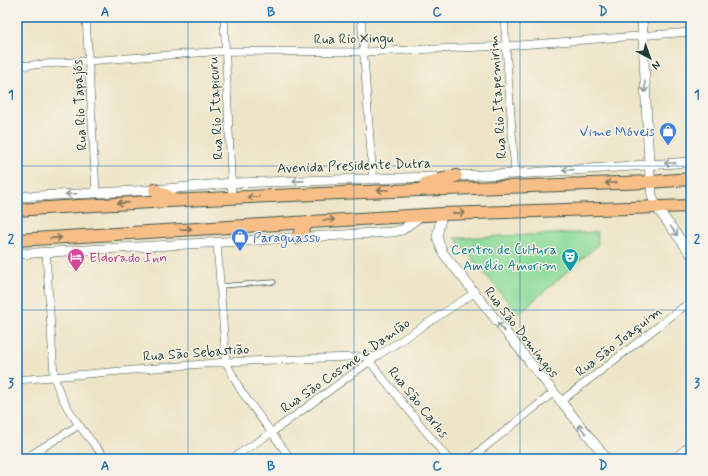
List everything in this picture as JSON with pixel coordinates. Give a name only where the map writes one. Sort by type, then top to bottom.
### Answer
[{"type":"highway","points":[[400,189],[456,176]]},
{"type":"highway","name":"Avenida Presidente Dutra","points":[[17,210],[174,200],[400,189],[650,182],[691,179]]},
{"type":"highway","points":[[155,190],[174,200]]},
{"type":"highway","points":[[17,240],[422,215],[691,206]]},
{"type":"highway","points":[[297,238],[308,222]]},
{"type":"street","name":"Rua Rio Tapajós","points":[[86,17],[96,192]]},
{"type":"street","name":"Rua Rio Itapicuru","points":[[224,17],[232,198]]},
{"type":"street","points":[[361,17],[373,180]]},
{"type":"street","name":"Rua Rio Itapemirim","points":[[504,17],[515,174]]},
{"type":"street","points":[[642,17],[650,182],[657,208],[691,254]]},
{"type":"street","name":"Rua Rio Xingu","points":[[17,66],[225,52],[363,52],[506,46],[643,34],[691,32]]},
{"type":"street","name":"Avenida Presidente Dutra","points":[[17,197],[155,190],[232,183],[373,180],[515,174],[691,162]]},
{"type":"street","points":[[547,172],[547,185]]},
{"type":"street","name":"Rua São Domingos","points":[[442,214],[437,234],[439,245],[448,261],[607,459]]},
{"type":"street","points":[[17,254],[217,243],[402,230],[422,215]]},
{"type":"street","points":[[217,243],[226,362],[241,392],[291,459]]},
{"type":"street","points":[[46,252],[54,376],[58,390],[66,406],[79,425],[106,459]]},
{"type":"street","name":"Rua São Cosme e Damião","points":[[231,459],[271,433],[377,356],[474,293]]},
{"type":"street","name":"Rua São Joaquim","points":[[560,402],[691,301]]},
{"type":"street","name":"Rua São Sebastião","points":[[17,380],[226,362],[377,356]]},
{"type":"street","name":"Rua São Carlos","points":[[370,362],[448,459]]},
{"type":"street","points":[[470,459],[553,393]]},
{"type":"street","points":[[24,459],[79,425]]},
{"type":"street","points":[[673,459],[691,444]]},
{"type":"lane","points":[[220,286],[274,282]]},
{"type":"green space","points":[[597,232],[598,245],[518,314],[455,238]]},
{"type":"place","name":"Vime Móveis","points":[[668,146]]},
{"type":"place","name":"Paraguassu","points":[[240,252]]},
{"type":"place","name":"Eldorado Inn","points":[[76,272]]},
{"type":"place","name":"Centro de Cultura Amélio Amorim","points":[[570,272]]}]
